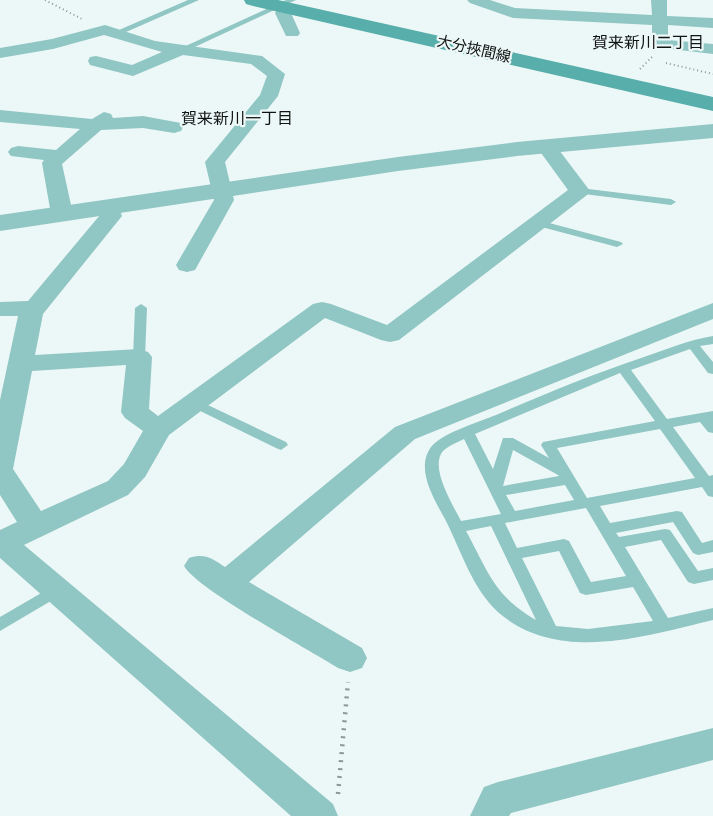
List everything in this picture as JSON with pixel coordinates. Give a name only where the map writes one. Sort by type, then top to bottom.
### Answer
[{"type":"main road","name":"大分挾間線","points":[[253,0],[285,4],[707,102]]},
{"type":"street","points":[[475,0],[513,13],[713,23]]},
{"type":"street","points":[[659,0],[660,44],[713,49]]},
{"type":"street","points":[[285,4],[283,13],[292,33]]},
{"type":"street","points":[[5,52],[53,44],[102,29],[142,44],[256,60],[276,74],[276,79],[264,103],[215,162],[224,200],[187,265]]},
{"type":"street","points":[[96,61],[133,71],[181,51]]},
{"type":"street","points":[[5,52],[26,65]]},
{"type":"street","points":[[62,214],[51,165],[119,106]]},
{"type":"street","points":[[0,116],[96,125],[143,122],[174,127]]},
{"type":"street","points":[[0,223],[398,164],[546,146],[713,131]]},
{"type":"street","points":[[14,536],[123,484],[135,470],[158,429],[322,309],[390,335],[580,191],[546,146]]},
{"type":"street","points":[[18,152],[59,156]]},
{"type":"street","points":[[110,207],[111,216],[34,308],[28,322],[0,469],[14,536],[12,552],[56,591],[328,810]]},
{"type":"street","points":[[0,309],[34,308]]},
{"type":"street","points":[[226,585],[405,433],[713,310]]},
{"type":"street","points":[[20,364],[139,357],[135,412],[158,429]]},
{"type":"street","points":[[200,566],[226,585],[350,658]]},
{"type":"street","points":[[489,816],[498,800],[706,752]]},
{"type":"lane","points":[[123,30],[195,0]]},
{"type":"lane","points":[[181,51],[285,4]]},
{"type":"lane","points":[[580,191],[671,202]]},
{"type":"lane","points":[[538,223],[617,244]]},
{"type":"lane","points":[[139,357],[141,308]]},
{"type":"lane","points":[[713,340],[692,344],[585,381],[467,432],[437,449],[432,461],[433,474],[482,581],[504,607],[522,621],[566,636],[587,637],[621,634],[713,614]]},
{"type":"lane","points":[[692,344],[713,370]]},
{"type":"lane","points":[[457,527],[586,503],[710,484],[623,368]]},
{"type":"lane","points":[[195,403],[281,445]]},
{"type":"lane","points":[[664,625],[606,529],[567,476],[548,445],[708,416],[713,429]]},
{"type":"lane","points":[[467,432],[496,489],[513,554],[550,631]]},
{"type":"lane","points":[[496,489],[508,441],[567,476]]},
{"type":"lane","points":[[496,489],[567,476]]},
{"type":"lane","points":[[606,529],[677,516],[698,549],[713,546]]},
{"type":"lane","points":[[615,543],[665,534],[694,578],[713,574]]},
{"type":"lane","points":[[513,554],[564,545],[586,589],[637,580]]},
{"type":"lane","points":[[0,625],[56,591]]},
{"type":"path","points":[[45,0],[102,29]]},
{"type":"path","points":[[635,73],[650,59],[660,44]]},
{"type":"path","points":[[650,59],[713,74]]},
{"type":"path","points":[[328,810],[350,658]]},
{"type":"district","name":"賀来新川二丁目","points":[[648,42]]},
{"type":"district","name":"賀来新川一丁目","points":[[237,118]]}]
